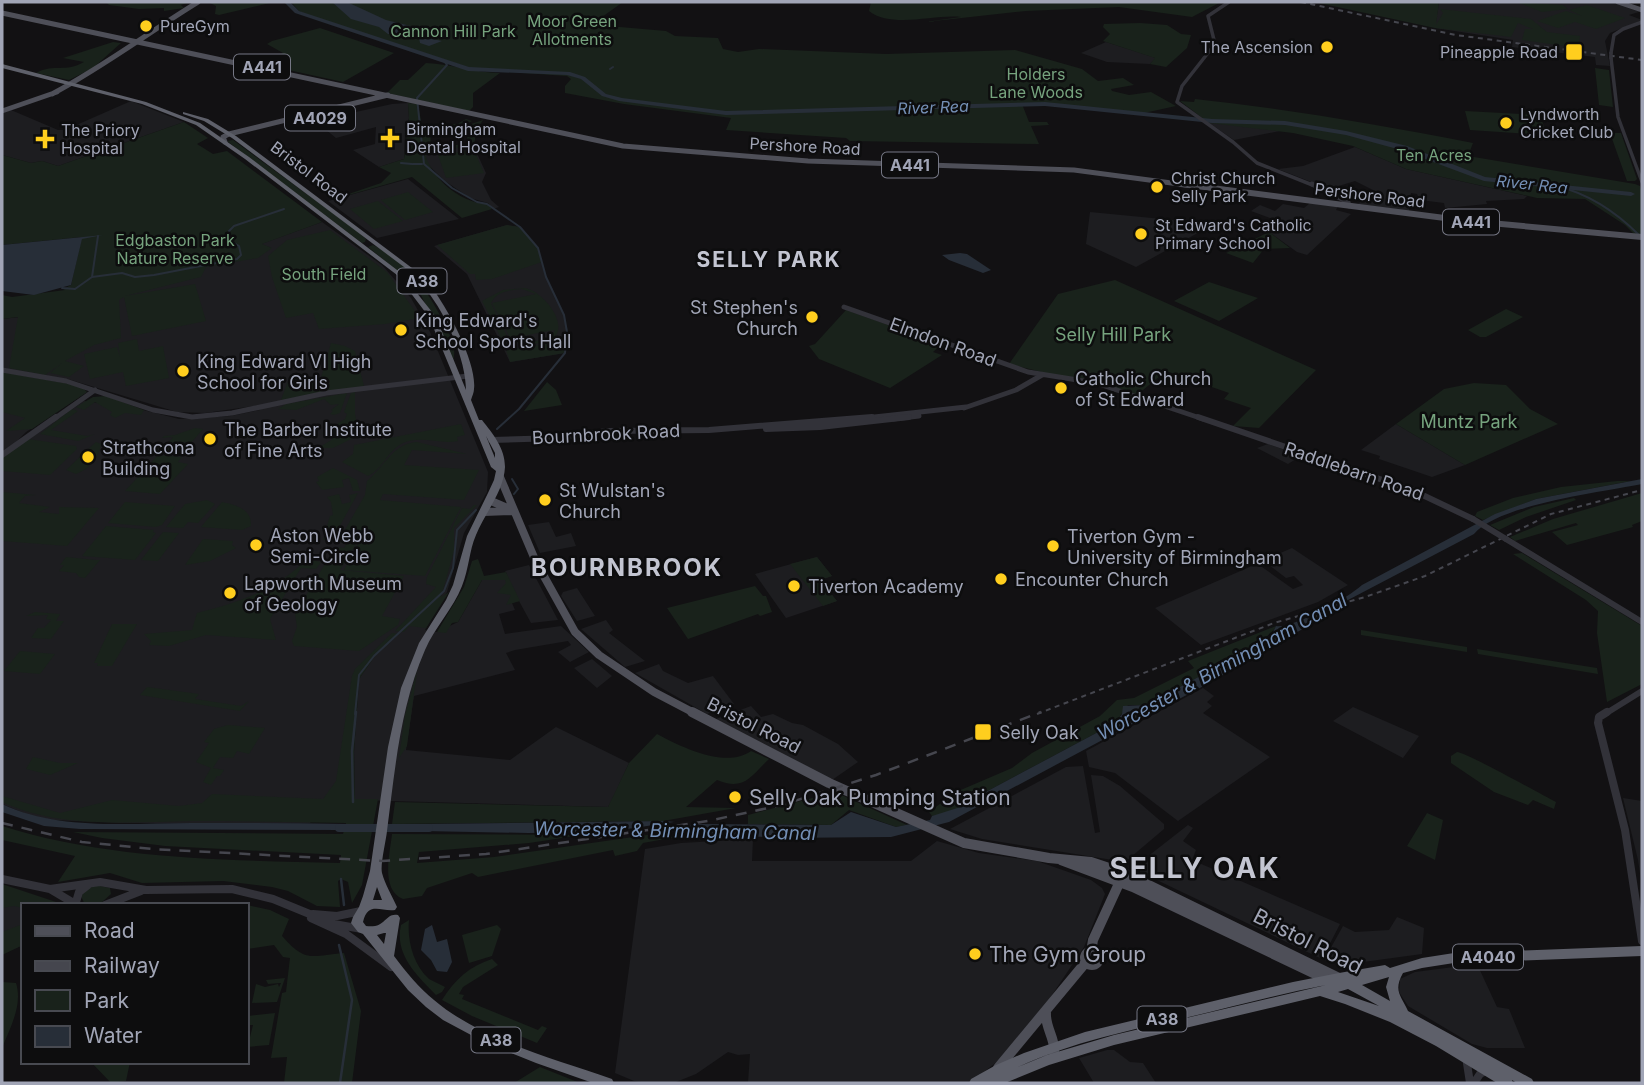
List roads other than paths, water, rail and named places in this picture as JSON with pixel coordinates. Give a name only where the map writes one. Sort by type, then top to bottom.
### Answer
[{"type":"highway","name":"Bristol Road","points":[[2,66],[196,117],[229,138],[410,269],[432,291],[459,345],[471,393],[468,398]]},
{"type":"highway","name":"Bristol Road","points":[[229,138],[399,274],[418,296],[432,317],[478,421],[500,459],[499,473]]},
{"type":"highway","points":[[352,238],[361,233]]},
{"type":"highway","points":[[362,246],[373,242]]},
{"type":"highway","points":[[457,377],[463,373],[457,352],[459,345]]},
{"type":"highway","points":[[391,912],[383,929],[365,930],[358,923],[377,874],[403,697],[422,647],[455,593],[472,533],[491,501],[499,473]]},
{"type":"highway","points":[[377,874],[391,912],[388,957]]},
{"type":"highway","points":[[363,910],[379,903],[391,912]]},
{"type":"highway","name":"A38","points":[[365,930],[398,973],[431,1005],[451,1019],[545,1061],[608,1083]]},
{"type":"highway","name":"A4040","points":[[1340,982],[1454,958],[1642,951]]},
{"type":"highway","points":[[1401,969],[1392,981],[1391,989],[1407,1019]]},
{"type":"highway","name":"Bristol Road","points":[[1340,982],[1528,1083]]},
{"type":"highway","name":"A38","points":[[992,1083],[1047,1060],[1126,1037],[1320,992],[1340,982]]},
{"type":"highway","name":"A38","points":[[975,1083],[998,1068],[1055,1047],[1290,987],[1340,982]]},
{"type":"highway","name":"A38","points":[[1320,992],[1407,1019]]},
{"type":"highway","name":"Bristol Road","points":[[1407,1019],[1507,1083]]},
{"type":"main road","points":[[1618,2],[1642,10]]},
{"type":"main road","points":[[2,111],[74,84],[199,3]]},
{"type":"main road","name":"Pershore Road","points":[[2,13],[137,43],[183,50],[549,132],[646,149],[808,162],[1074,170],[1334,204],[1347,203],[1468,221],[1639,236]]},
{"type":"main road","name":"A4029","points":[[358,107],[388,95]]},
{"type":"main road","name":"A4029","points":[[229,138],[267,127],[402,98]]},
{"type":"main road","name":"Bristol Road","points":[[499,473],[513,511],[557,604],[575,632],[599,655],[654,692],[829,783],[929,829],[982,847],[1061,860],[1122,877],[1340,982]]},
{"type":"main road","points":[[491,501],[513,511]]},
{"type":"main road","points":[[484,512],[513,511]]},
{"type":"main road","points":[[998,1068],[1024,1040],[1088,957],[1122,877]]},
{"type":"main road","points":[[1046,1010],[1045,1024],[1055,1047],[1047,1060]]},
{"type":"street","points":[[1229,2],[1214,8],[1207,17],[1215,44],[1189,75],[1176,97],[1177,102],[1258,163],[1347,203]]},
{"type":"street","points":[[1642,22],[1622,28],[1613,35],[1609,43],[1618,117],[1642,182]]},
{"type":"street","name":"Elmdon Road","points":[[844,307],[1018,369],[1042,375]]},
{"type":"street","points":[[2,370],[56,379],[167,414],[192,417],[232,413],[326,393],[468,376]]},
{"type":"street","name":"Bournbrook Road","points":[[488,440],[558,438],[607,431],[819,425],[899,419],[966,407],[1016,390],[1042,375]]},
{"type":"street","name":"Raddlebarn Road","points":[[1042,375],[1096,383],[1412,490],[1473,519],[1642,622]]},
{"type":"street","points":[[2,455],[95,390]]},
{"type":"street","points":[[1642,691],[1605,712],[1599,717],[1598,723],[1625,830],[1642,941]]},
{"type":"street","points":[[2,879],[50,889],[74,903]]},
{"type":"street","points":[[50,889],[109,883],[146,890],[207,887],[232,889],[273,899],[334,924],[365,930]]},
{"type":"street","points":[[107,903],[114,893],[109,883]]},
{"type":"street","points":[[76,903],[79,892],[90,884]]},
{"type":"street","points":[[109,903],[146,890]]},
{"type":"street","points":[[304,912],[337,916],[363,910]]},
{"type":"street","points":[[304,912],[319,923],[346,934],[398,973]]},
{"type":"street","points":[[1466,1057],[1472,1083]]},
{"type":"street","points":[[1472,1083],[1480,1074],[1488,1071]]},
{"type":"water","points":[[332,2],[347,2],[386,20],[415,27],[424,33],[423,37],[442,41],[429,46],[420,43],[419,38],[388,34],[379,27],[351,19]]},
{"type":"water","points":[[103,235],[82,239],[71,285],[34,295],[2,291],[2,245]]},
{"type":"water","points":[[967,254],[991,270],[983,273],[942,255]]},
{"type":"water","name":"Worcester & Birmingham Canal","points":[[1642,479],[1642,484],[1553,501],[1505,515],[1327,611],[1320,619],[1209,683],[949,822],[891,837],[778,838],[670,831],[422,831],[425,824],[663,821],[831,825],[851,812],[896,827],[930,820],[932,816],[967,805],[982,794],[1115,723],[1122,714],[1123,706],[1146,705],[1251,649],[1272,634],[1276,626],[1294,623],[1320,611],[1362,585],[1495,514],[1536,499]]},
{"type":"water","points":[[2,804],[47,818],[95,824],[346,824],[344,830],[80,829],[44,826],[2,812]]},
{"type":"water","points":[[432,925],[437,942],[447,939],[452,962],[447,972],[437,971],[421,950],[425,929]]},
{"type":"waterway","name":"River Rea","points":[[287,2],[297,12],[468,69],[568,73],[583,78],[604,95],[621,100],[726,113],[1045,104],[1212,121],[1285,123],[1346,133],[1404,148],[1484,179],[1631,194]]},
{"type":"waterway","points":[[444,61],[447,65],[417,98],[424,164],[452,188],[477,202],[487,204],[520,227],[538,248],[546,277],[564,315],[567,332],[565,353],[519,409],[497,429]]},
{"type":"waterway","points":[[401,163],[412,164]]},
{"type":"waterway","points":[[413,164],[422,164]]},
{"type":"waterway","points":[[1557,186],[1601,205],[1639,235]]},
{"type":"waterway","points":[[92,277],[122,273],[135,277],[154,275],[237,259],[241,255],[239,246],[229,240],[229,231],[234,226],[284,209]]},
{"type":"waterway","points":[[92,277],[98,236]]},
{"type":"waterway","points":[[62,288],[75,289],[92,277]]},
{"type":"waterway","points":[[512,479],[518,489],[514,494]]},
{"type":"waterway","points":[[355,714],[359,675],[374,656],[444,591],[453,568],[457,530],[476,510]]},
{"type":"waterway","points":[[353,802],[352,751],[356,712]]},
{"type":"waterway","points":[[339,828],[429,828]]},
{"type":"waterway","points":[[341,879],[344,905]]},
{"type":"waterway","points":[[339,945],[352,1000],[340,1083]]},
{"type":"railway","points":[[1301,2],[1456,35],[1642,60]]},
{"type":"railway","points":[[1037,714],[1274,623],[1365,597],[1425,576],[1551,514],[1642,490]]},
{"type":"railway","points":[[2,823],[82,842],[152,849],[382,861],[486,854],[708,821],[782,805],[876,775],[1041,712]]},
{"type":"place","name":"PureGym","points":[[146,26]]},
{"type":"place","name":"The Ascension","points":[[1327,47]]},
{"type":"place","name":"Pineapple Road","points":[[1574,52]]},
{"type":"place","name":"Lyndworth Cricket Club","points":[[1506,123]]},
{"type":"place","name":"Birmingham Dental Hospital","points":[[390,138]]},
{"type":"place","name":"The Priory Hospital","points":[[45,139]]},
{"type":"place","name":"Christ Church Selly Park","points":[[1157,187]]},
{"type":"place","name":"St Edward's Catholic Primary School","points":[[1141,234]]},
{"type":"place","name":"St Stephen's Church","points":[[812,317]]},
{"type":"place","name":"King Edward's School Sports Hall","points":[[401,330]]},
{"type":"place","name":"King Edward VI High School for Girls","points":[[183,371]]},
{"type":"place","name":"Catholic Church of St Edward","points":[[1061,388]]},
{"type":"place","name":"The Barber Institute of Fine Arts","points":[[210,439]]},
{"type":"place","name":"Strathcona Building","points":[[88,457]]},
{"type":"place","name":"St Wulstan's Church","points":[[545,500]]},
{"type":"place","name":"Aston Webb Semi-Circle","points":[[256,545]]},
{"type":"place","name":"Tiverton Gym - University of Birmingham","points":[[1053,546]]},
{"type":"place","name":"Encounter Church","points":[[1001,579]]},
{"type":"place","name":"Tiverton Academy","points":[[794,586]]},
{"type":"place","name":"Lapworth Museum of Geology","points":[[230,593]]},
{"type":"place","name":"Selly Oak","points":[[983,732]]},
{"type":"place","name":"Selly Oak Pumping Station","points":[[735,797]]},
{"type":"place","name":"The Gym Group","points":[[975,954]]},
{"type":"district","name":"SELLY PARK","points":[[769,259]]},
{"type":"district","name":"BOURNBROOK","points":[[627,567]]},
{"type":"district","name":"SELLY OAK","points":[[1195,868]]},
{"type":"park label","name":"Moor Green Allotments","points":[[572,30]]},
{"type":"park label","name":"Cannon Hill Park","points":[[453,31]]},
{"type":"park label","name":"Holders Lane Woods","points":[[1036,83]]},
{"type":"park label","name":"Ten Acres","points":[[1434,155]]},
{"type":"park label","name":"Edgbaston Park Nature Reserve","points":[[175,249]]},
{"type":"park label","name":"South Field","points":[[324,274]]},
{"type":"park label","name":"Selly Hill Park","points":[[1113,334]]},
{"type":"park label","name":"Muntz Park","points":[[1469,421]]}]
